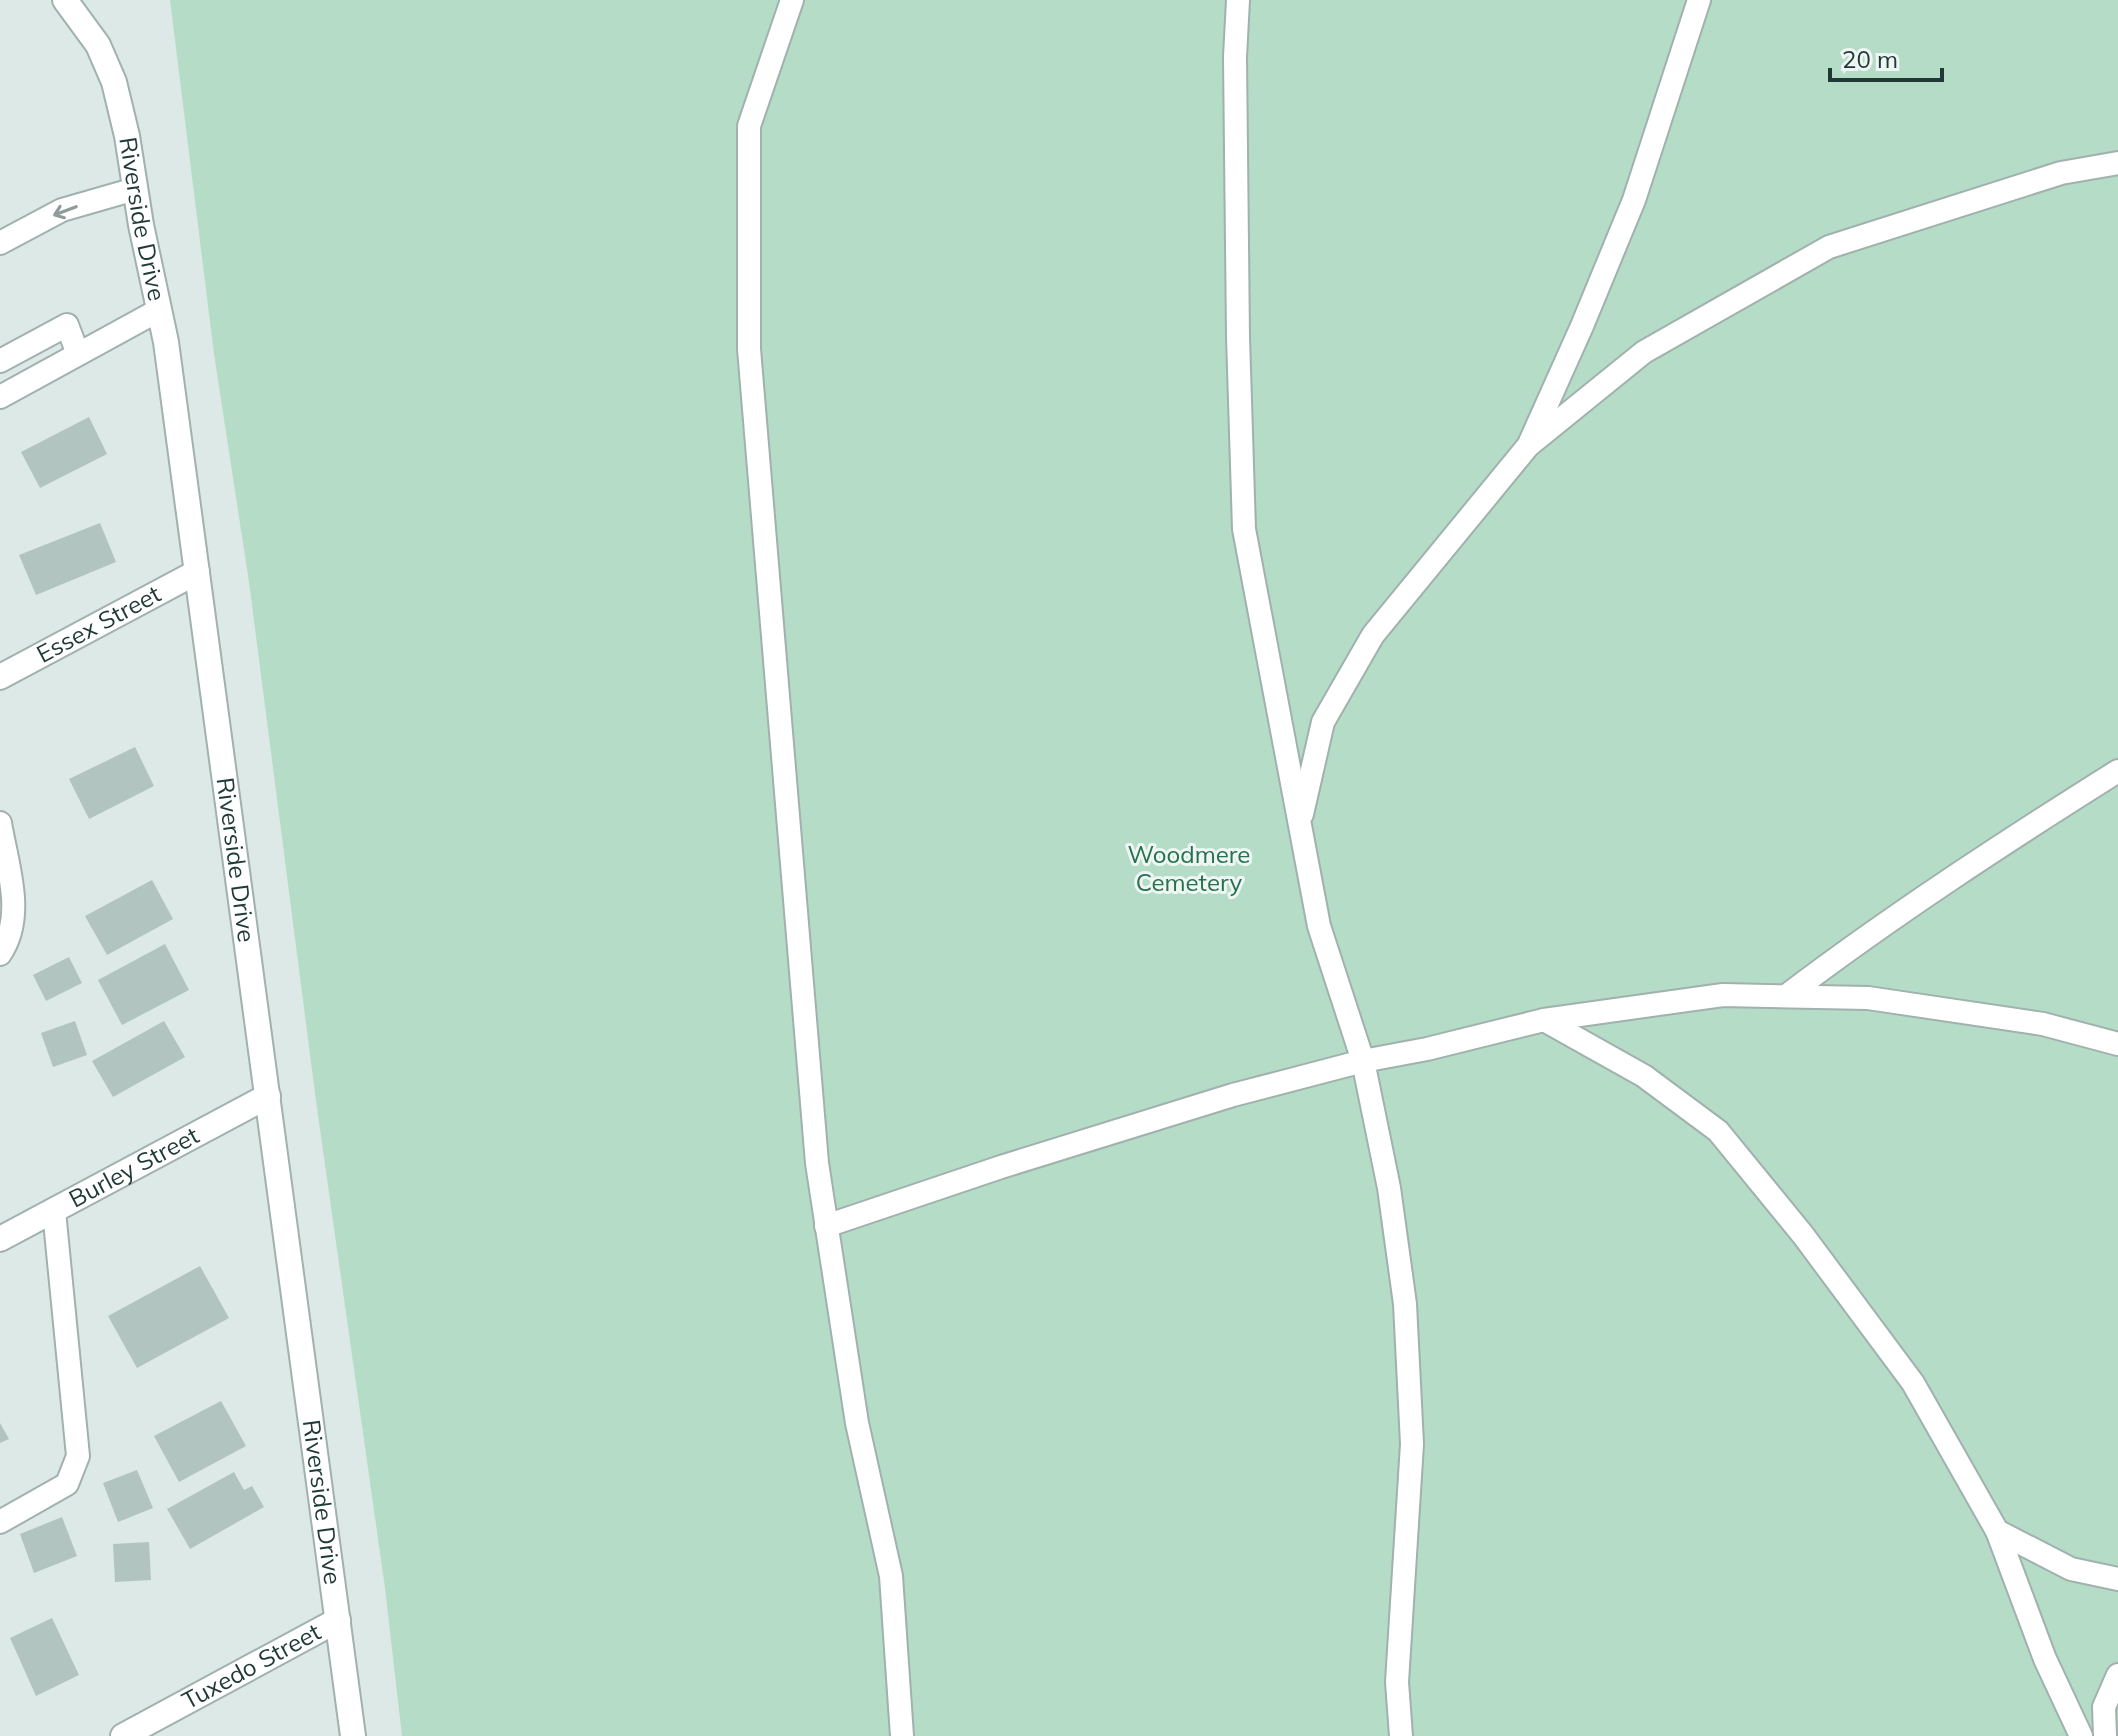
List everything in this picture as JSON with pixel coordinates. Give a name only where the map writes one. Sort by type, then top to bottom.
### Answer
[{"type":"street","name":"Riverside Drive","points":[[65,0],[98,45],[114,82],[169,357],[353,1736]]},
{"type":"street","name":"Essex Street","points":[[0,677],[197,572]]},
{"type":"street","name":"Burley Street","points":[[0,1239],[268,1096]]},
{"type":"street","name":"Tuxedo Street","points":[[123,1736],[338,1620]]},
{"type":"lane","points":[[792,0],[749,126],[749,349],[817,1163],[857,1423],[891,1576],[902,1736]]},
{"type":"lane","points":[[1238,0],[1235,57],[1244,529],[1319,926],[1363,1061],[1389,1188],[1406,1320],[1412,1444],[1397,1682],[1401,1736]]},
{"type":"lane","points":[[1528,446],[1634,200],[1699,0]]},
{"type":"lane","points":[[1300,825],[1323,722],[1373,635],[1528,446],[1644,352],[1829,247],[2061,173],[2118,163]]},
{"type":"lane","points":[[0,243],[62,210],[135,189]]},
{"type":"lane","points":[[0,397],[159,310]]},
{"type":"lane","points":[[0,361],[67,325],[78,354]]},
{"type":"lane","points":[[1786,996],[1875,929],[2118,771]]},
{"type":"lane","points":[[0,823],[15,911],[9,941],[0,954]]},
{"type":"lane","points":[[826,1226],[1001,1167],[1233,1095],[1363,1061],[1427,1049],[1544,1020],[1723,995],[1868,998],[2043,1024],[2118,1044]]},
{"type":"lane","points":[[1544,1020],[1644,1076],[1718,1131],[1803,1235],[1913,1383],[1997,1531],[2045,1659],[2081,1736]]},
{"type":"lane","points":[[0,1522],[67,1484],[78,1456],[54,1211]]},
{"type":"lane","points":[[1997,1531],[2071,1569],[2118,1579]]},
{"type":"lane","points":[[2105,1736],[2104,1707],[2118,1675]]},
{"type":"green space","name":"Woodmere Cemetery","points":[[170,0],[2118,0],[2118,1736],[402,1736],[385,1588],[316,1101],[249,582],[214,354]]},
{"type":"building","points":[[89,417],[107,454],[40,488],[21,452]]},
{"type":"building","points":[[100,523],[116,562],[36,595],[19,555]]},
{"type":"building","points":[[135,747],[154,786],[89,819],[69,779]]},
{"type":"building","points":[[152,880],[173,919],[107,955],[85,916]]},
{"type":"building","points":[[165,944],[189,990],[122,1025],[98,980]]},
{"type":"building","points":[[69,957],[82,983],[46,1001],[33,975]]},
{"type":"building","points":[[75,1021],[87,1055],[53,1067],[41,1033]]},
{"type":"building","points":[[164,1021],[185,1057],[113,1097],[92,1061]]},
{"type":"building","points":[[200,1266],[229,1318],[137,1368],[108,1316]]},
{"type":"building","points":[[221,1401],[246,1446],[179,1482],[154,1436]]},
{"type":"building","points":[[0,1423],[9,1439],[0,1443]]},
{"type":"building","points":[[137,1470],[153,1508],[118,1522],[103,1483]]},
{"type":"building","points":[[234,1472],[244,1490],[252,1486],[264,1507],[190,1549],[167,1509]]},
{"type":"building","points":[[62,1517],[77,1556],[34,1573],[20,1534]]},
{"type":"building","points":[[149,1542],[151,1580],[115,1582],[113,1544]]},
{"type":"building","points":[[52,1618],[79,1675],[36,1696],[10,1638]]}]
